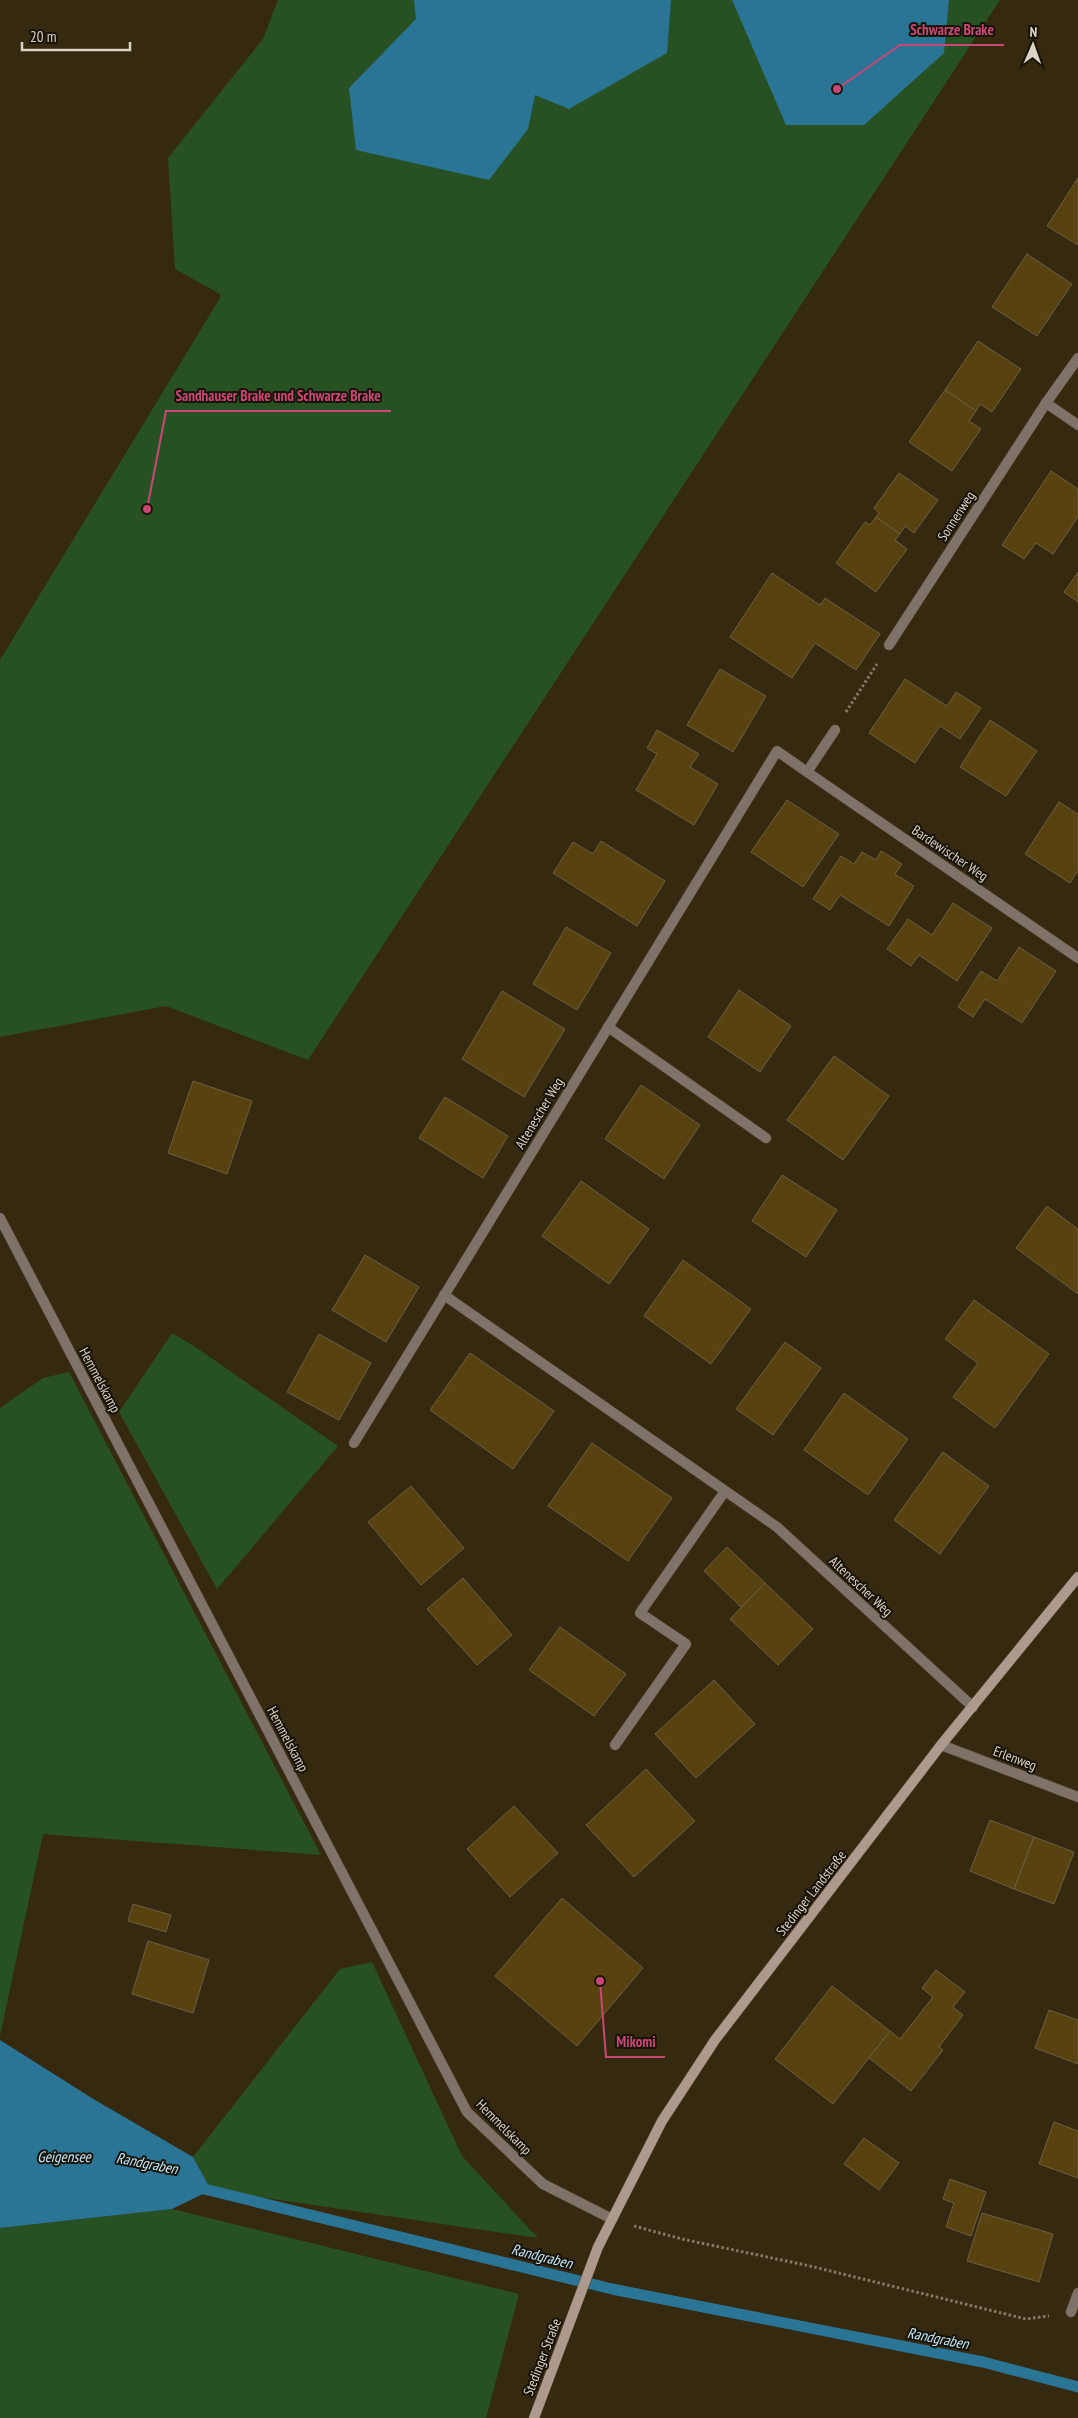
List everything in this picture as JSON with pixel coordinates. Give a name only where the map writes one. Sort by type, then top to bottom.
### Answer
[{"type":"main road","name":"Stedinger Landstraße","points":[[598,2247],[662,2121],[715,2040],[941,1745],[1078,1577]]},
{"type":"main road","name":"Stedinger Straße","points":[[534,2418],[598,2247]]},
{"type":"street","name":"Sonnenweg","points":[[889,645],[1046,402],[1078,358]]},
{"type":"street","points":[[1046,402],[1078,425]]},
{"type":"street","points":[[807,772],[834,730]]},
{"type":"street","name":"Bardewischer Weg","points":[[658,946],[776,751],[1078,958]]},
{"type":"street","name":"Altenescher Weg","points":[[354,1443],[658,946]]},
{"type":"street","points":[[608,1027],[766,1138]]},
{"type":"street","name":"Hemmelskamp","points":[[0,1218],[467,2112],[543,2184],[612,2219]]},
{"type":"street","name":"Altenescher Weg","points":[[444,1295],[777,1527],[973,1707]]},
{"type":"street","points":[[615,1745],[686,1644],[640,1613],[725,1491]]},
{"type":"street","name":"Erlenweg","points":[[941,1745],[1078,1797]]},
{"type":"street","points":[[1070,2312],[1078,2293]]},
{"type":"path","points":[[834,730],[889,645]]},
{"type":"path","points":[[612,2219],[682,2239],[810,2266],[1026,2319],[1070,2312]]},
{"type":"green space","points":[[278,0],[1000,0],[308,1060],[166,1006],[0,1037],[0,660],[220,298],[220,294],[175,269],[168,158],[263,39]]},
{"type":"green space","points":[[172,1333],[194,1346],[338,1446],[217,1589],[119,1412]]},
{"type":"green space","points":[[69,1372],[321,1855],[43,1834],[0,2036],[0,1408],[43,1378]]},
{"type":"green space","points":[[372,1962],[462,2156],[538,2238],[211,2190],[193,2157],[340,1969]]},
{"type":"green space","points":[[172,2209],[519,2294],[486,2418],[0,2418],[0,2228]]},
{"type":"water","points":[[414,0],[671,0],[667,53],[569,109],[535,95],[528,129],[489,180],[356,150],[349,88],[416,19]]},
{"type":"water","points":[[732,0],[949,0],[944,53],[864,125],[786,125]]},
{"type":"water","name":"Geigensee","points":[[0,2040],[95,2100],[193,2157],[211,2190],[172,2209],[0,2228]]},
{"type":"building","points":[[1078,178],[1078,245],[1047,226]]},
{"type":"building","points":[[1027,254],[1072,284],[1037,336],[992,307]]},
{"type":"building","points":[[978,341],[1021,369],[992,412],[980,404],[976,411],[945,390]]},
{"type":"building","points":[[945,390],[976,411],[969,421],[981,429],[952,471],[909,442]]},
{"type":"building","points":[[1051,471],[1078,489],[1078,517],[1053,554],[1036,543],[1024,559],[1002,545]]},
{"type":"building","points":[[899,473],[938,500],[914,533],[905,526],[900,534],[876,517],[879,513],[874,508]]},
{"type":"building","points":[[876,517],[900,534],[895,540],[907,549],[876,592],[836,563],[865,522],[870,525]]},
{"type":"building","points":[[1078,572],[1078,602],[1064,592]]},
{"type":"building","points":[[772,573],[820,605],[825,598],[880,634],[856,670],[815,643],[792,678],[730,637]]},
{"type":"building","points":[[720,669],[766,696],[733,752],[687,725]]},
{"type":"building","points":[[905,679],[947,706],[956,692],[981,708],[960,739],[940,726],[915,763],[869,733]]},
{"type":"building","points":[[990,720],[1037,751],[1006,796],[960,767]]},
{"type":"building","points":[[657,730],[699,754],[690,767],[718,784],[694,825],[636,790],[657,754],[647,748]]},
{"type":"building","points":[[787,800],[839,834],[803,887],[751,852]]},
{"type":"building","points":[[1059,802],[1078,814],[1078,871],[1070,883],[1025,854]]},
{"type":"building","points":[[601,841],[665,881],[637,926],[553,873],[573,842],[593,854]]},
{"type":"building","points":[[881,851],[902,864],[895,874],[914,886],[889,926],[840,895],[830,910],[813,899],[841,856],[854,864],[862,852],[876,860]]},
{"type":"building","points":[[953,903],[992,928],[957,981],[919,955],[911,966],[887,949],[908,919],[932,935]]},
{"type":"building","points":[[566,927],[611,953],[577,1010],[533,984]]},
{"type":"building","points":[[1019,947],[1056,971],[1022,1023],[985,999],[973,1017],[958,1007],[981,971],[997,981]]},
{"type":"building","points":[[739,990],[791,1026],[760,1072],[708,1037]]},
{"type":"building","points":[[502,991],[565,1029],[524,1097],[462,1059]]},
{"type":"building","points":[[834,1056],[889,1096],[843,1160],[787,1120]]},
{"type":"building","points":[[193,1081],[252,1101],[227,1174],[168,1153]]},
{"type":"building","points":[[641,1085],[700,1125],[664,1179],[605,1139]]},
{"type":"building","points":[[445,1097],[508,1136],[483,1178],[419,1138]]},
{"type":"building","points":[[782,1175],[837,1210],[806,1257],[752,1221]]},
{"type":"building","points":[[581,1181],[649,1229],[609,1284],[542,1236]]},
{"type":"building","points":[[1047,1206],[1078,1229],[1078,1294],[1016,1248]]},
{"type":"building","points":[[365,1255],[419,1287],[386,1342],[332,1310]]},
{"type":"building","points":[[683,1260],[751,1309],[711,1364],[644,1316]]},
{"type":"building","points":[[974,1300],[1049,1354],[995,1428],[953,1397],[978,1363],[945,1339]]},
{"type":"building","points":[[319,1334],[371,1363],[339,1420],[287,1392]]},
{"type":"building","points":[[785,1342],[821,1368],[773,1435],[736,1409]]},
{"type":"building","points":[[470,1353],[554,1411],[513,1469],[430,1410]]},
{"type":"building","points":[[844,1393],[908,1439],[868,1495],[804,1450]]},
{"type":"building","points":[[592,1443],[672,1498],[628,1561],[548,1506]]},
{"type":"building","points":[[943,1452],[989,1486],[940,1554],[894,1520]]},
{"type":"building","points":[[411,1486],[464,1548],[421,1585],[368,1522]]},
{"type":"building","points":[[727,1547],[765,1583],[741,1607],[704,1571]]},
{"type":"building","points":[[463,1578],[512,1635],[477,1665],[427,1609]]},
{"type":"building","points":[[765,1583],[813,1629],[778,1665],[730,1619]]},
{"type":"building","points":[[560,1627],[626,1674],[594,1716],[529,1670]]},
{"type":"building","points":[[714,1680],[755,1724],[696,1778],[655,1734]]},
{"type":"building","points":[[646,1769],[695,1821],[634,1877],[586,1825]]},
{"type":"building","points":[[514,1806],[558,1853],[510,1897],[467,1849]]},
{"type":"building","points":[[990,1820],[1034,1837],[1014,1889],[970,1871]]},
{"type":"building","points":[[1034,1837],[1074,1852],[1054,1904],[1014,1889]]},
{"type":"building","points":[[562,1898],[643,1968],[577,2046],[495,1976]]},
{"type":"building","points":[[133,1904],[171,1915],[166,1932],[128,1921]]},
{"type":"building","points":[[148,1941],[209,1960],[193,2013],[132,1994]]},
{"type":"building","points":[[936,1970],[965,1992],[953,2007],[963,2015],[939,2047],[943,2050],[911,2091],[869,2058],[890,2031],[900,2039],[933,1997],[922,1988]]},
{"type":"building","points":[[832,1986],[890,2031],[833,2104],[775,2059]]},
{"type":"building","points":[[1049,2010],[1078,2020],[1078,2064],[1035,2048]]},
{"type":"building","points":[[1054,2122],[1078,2131],[1078,2178],[1039,2164]]},
{"type":"building","points":[[864,2138],[899,2163],[879,2190],[844,2164]]},
{"type":"building","points":[[950,2179],[986,2192],[971,2236],[946,2227],[954,2203],[943,2199]]},
{"type":"building","points":[[982,2213],[1053,2234],[1039,2282],[967,2261]]},
{"type":"waterway","name":"Randgraben","points":[[196,2187],[612,2289],[983,2362],[1078,2387]]},
{"type":"place","name":"Schwarze Brake","points":[[837,89]]},
{"type":"place","name":"Sandhauser Brake und Schwarze Brake","points":[[147,509]]},
{"type":"place","name":"Mikomi","points":[[600,1981]]}]
